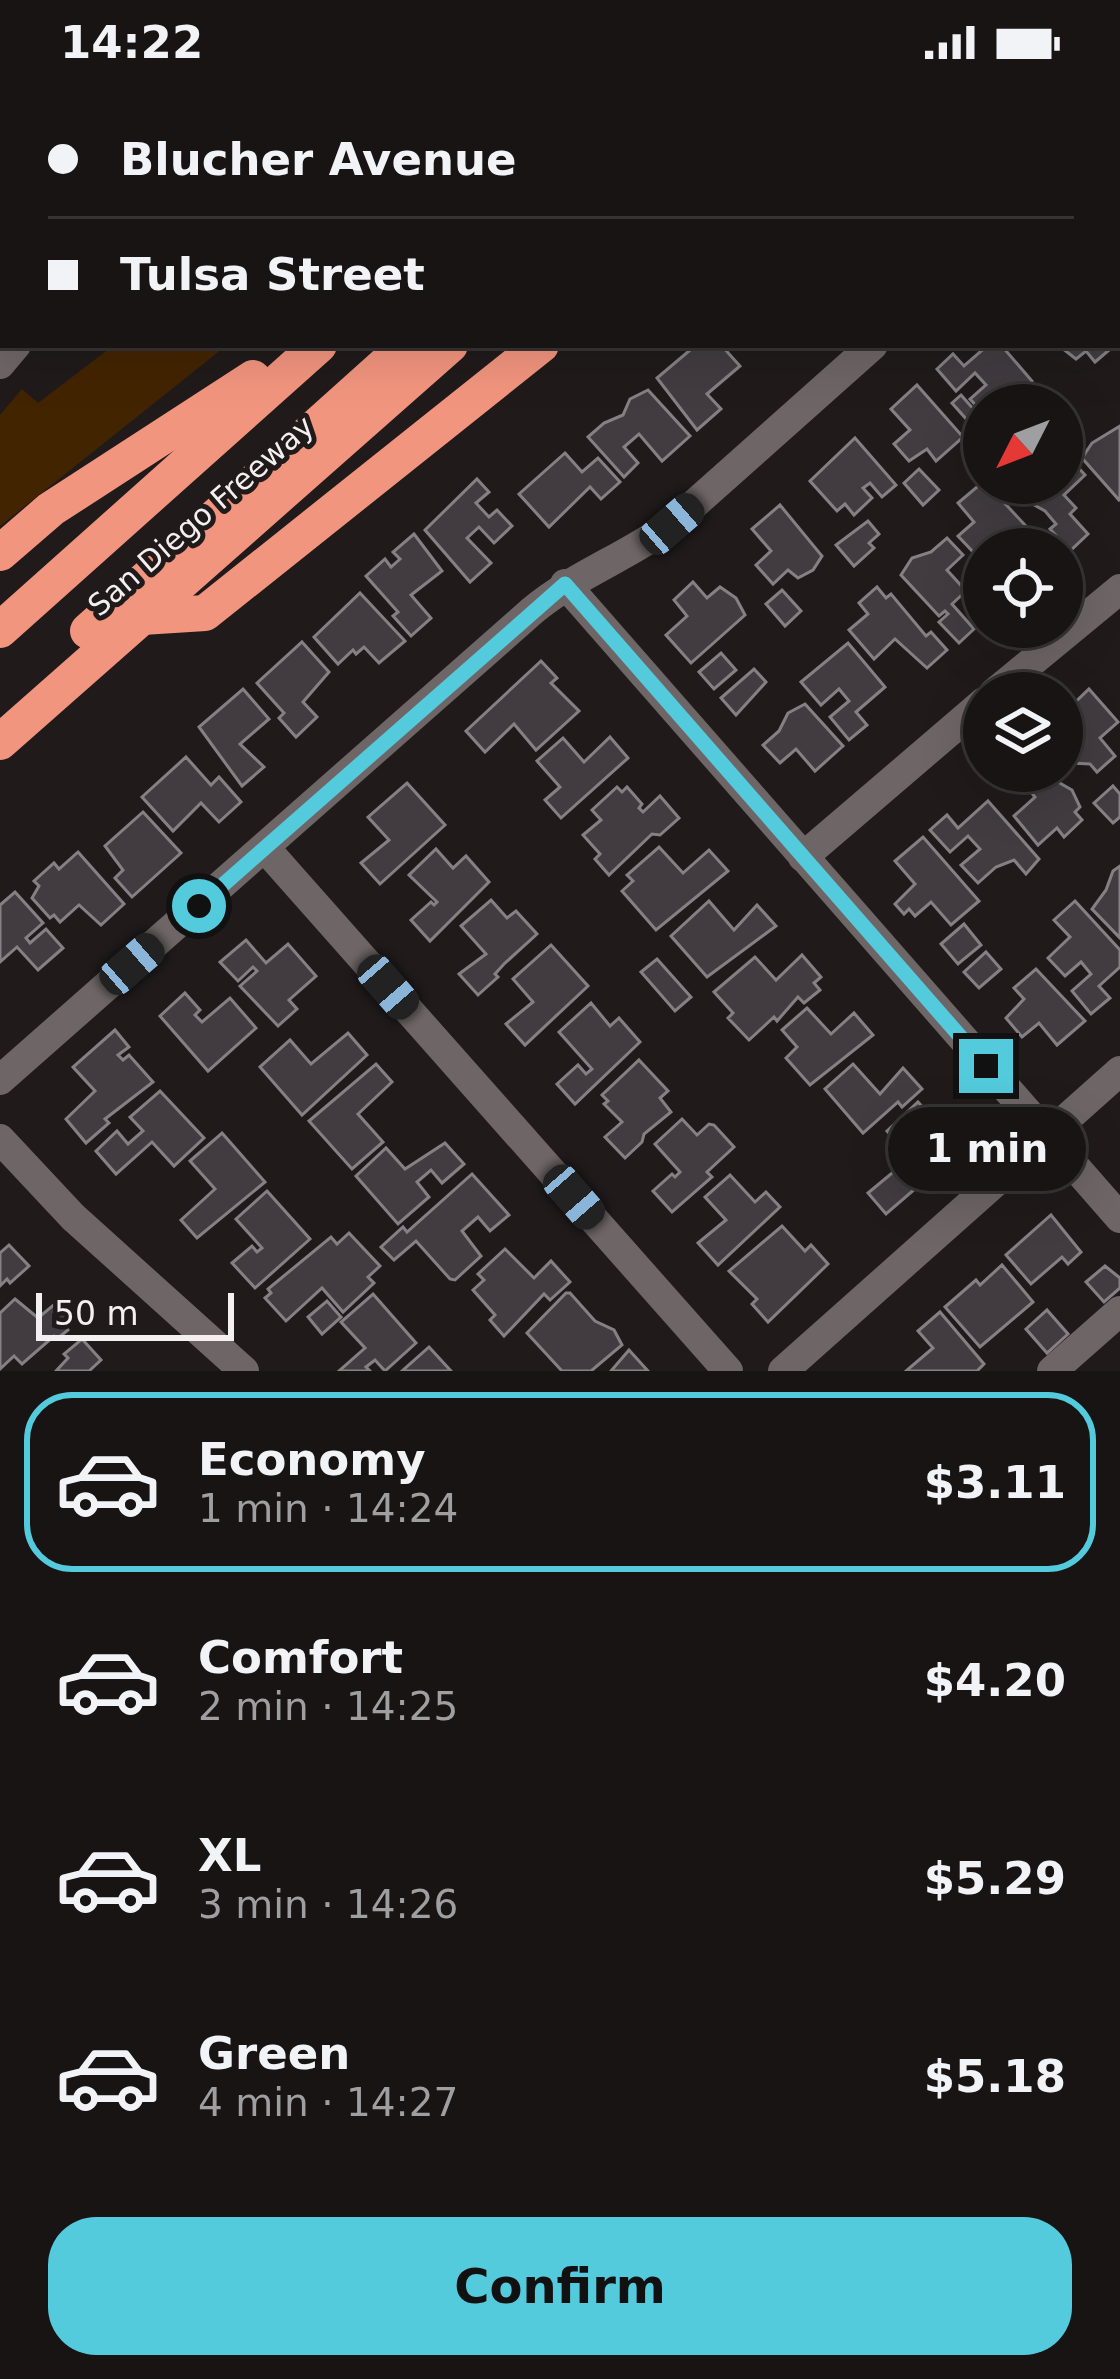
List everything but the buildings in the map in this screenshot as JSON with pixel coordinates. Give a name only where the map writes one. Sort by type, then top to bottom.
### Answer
[{"type":"highway","points":[[0,553],[51,509],[299,348]]},
{"type":"highway","name":"San Diego Freeway","points":[[0,630],[316,348]]},
{"type":"highway","points":[[198,450],[256,452],[376,348]]},
{"type":"highway","points":[[0,708],[404,348]]},
{"type":"highway","name":"San Diego Freeway","points":[[0,742],[447,348]]},
{"type":"highway","points":[[142,617],[205,613],[537,348]]},
{"type":"street","points":[[0,1081],[565,584],[638,548],[672,524],[870,348]]},
{"type":"street","points":[[565,584],[1120,1218]]},
{"type":"street","points":[[1019,672],[1120,589]]},
{"type":"street","points":[[803,857],[963,719]]},
{"type":"street","points":[[265,848],[728,1371]]},
{"type":"street","points":[[783,1371],[1120,1071]]},
{"type":"street","points":[[0,1138],[73,1217],[244,1371]]},
{"type":"street","points":[[1052,1371],[1120,1311]]},
{"type":"shaded area","points":[[110,348],[223,348],[0,526],[0,415],[22,389],[38,403]]},
{"type":"route","points":[[199,906],[565,584],[986,1066]]}]
